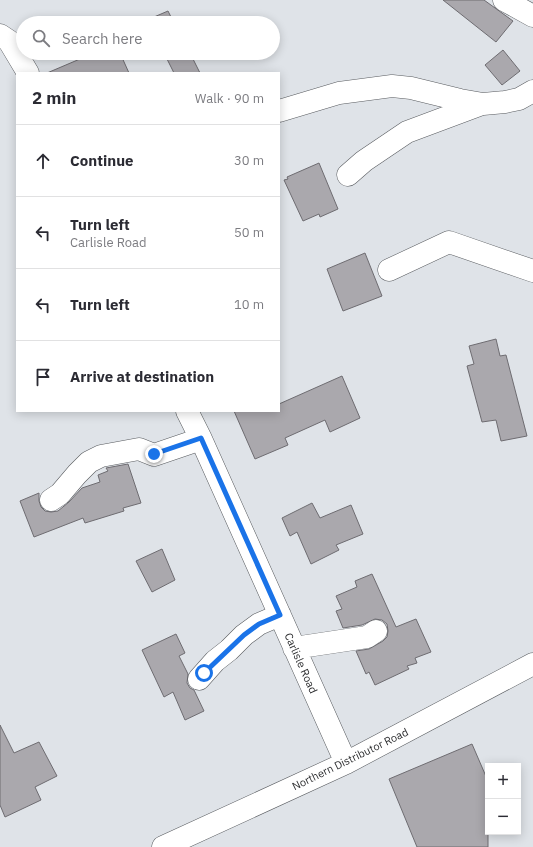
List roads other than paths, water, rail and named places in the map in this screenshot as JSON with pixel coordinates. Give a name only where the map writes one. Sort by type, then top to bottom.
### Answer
[{"type":"street","points":[[504,0],[533,16]]},
{"type":"street","points":[[0,35],[9,41],[16,53]]},
{"type":"street","points":[[20,60],[27,72]]},
{"type":"street","points":[[280,111],[339,93],[392,86],[411,88],[483,104]]},
{"type":"street","points":[[348,175],[364,161],[407,132],[483,104],[519,99],[533,92]]},
{"type":"street","points":[[389,270],[449,242],[533,272]]},
{"type":"street","name":"Carlisle Road","points":[[188,412],[201,438],[346,763]]},
{"type":"street","points":[[50,500],[60,494],[89,462],[101,456],[138,449],[154,454],[201,438]]},
{"type":"street","points":[[199,678],[215,661],[244,635],[259,624],[280,615]]},
{"type":"street","points":[[294,648],[367,637],[376,631]]},
{"type":"street","name":"Northern Distributor Road","points":[[163,847],[346,763],[533,664]]}]
